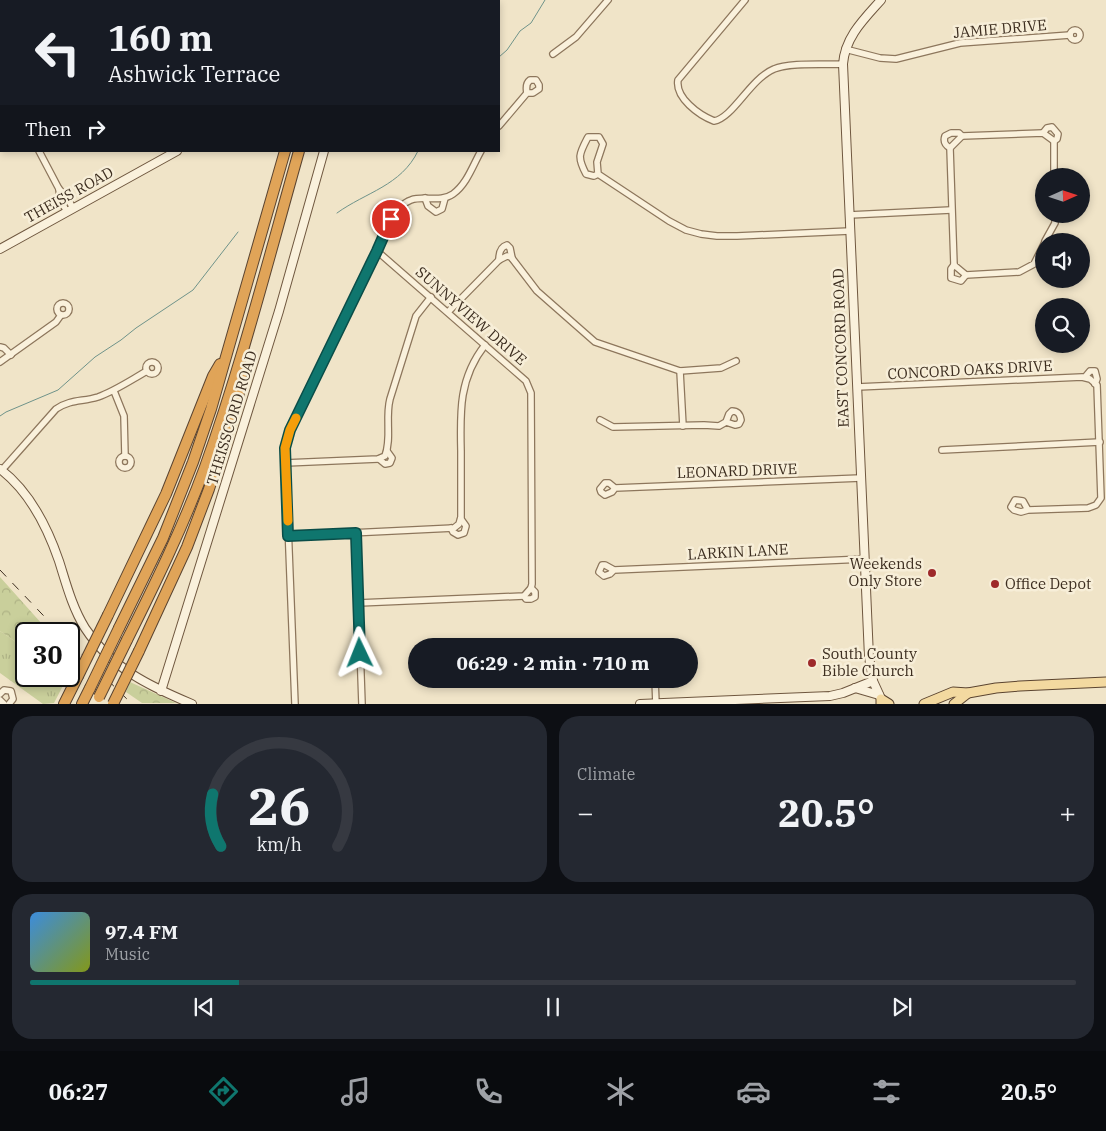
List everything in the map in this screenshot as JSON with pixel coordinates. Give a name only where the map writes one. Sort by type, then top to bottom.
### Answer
[{"type":"highway","points":[[82,704],[159,547],[184,488],[211,409],[285,152]]},
{"type":"highway","points":[[98,700],[162,569],[195,494],[246,338],[299,152]]},
{"type":"highway","points":[[113,704],[187,546],[218,463],[238,399],[246,338]]},
{"type":"highway","points":[[64,704],[166,494],[213,376],[228,348]]},
{"type":"main road","points":[[924,704],[953,692],[1106,682]]},
{"type":"main road","points":[[954,704],[968,692]]},
{"type":"street","points":[[553,54],[576,36],[608,0]]},
{"type":"street","points":[[745,0],[678,80],[678,92],[707,118],[714,121],[724,117],[758,79],[775,68],[843,64]]},
{"type":"street","name":"EAST CONCORD ROAD","points":[[881,0],[852,35],[845,49],[843,64],[868,656],[873,681],[883,701]]},
{"type":"street","name":"JAMIE DRIVE","points":[[845,49],[880,58],[896,59],[960,43],[1070,35]]},
{"type":"street","points":[[500,125],[527,93]]},
{"type":"street","points":[[1043,133],[1047,128],[1052,127],[1058,134],[1057,139],[1054,141],[1054,168]]},
{"type":"street","points":[[966,275],[961,281],[951,278],[951,269],[954,265],[950,148],[944,142],[945,136],[955,133],[962,136],[1043,133],[1054,141]]},
{"type":"street","points":[[950,148],[962,136]]},
{"type":"street","points":[[588,137],[599,137],[603,144],[597,162],[598,174],[594,176],[586,174],[582,166],[580,153],[588,137]]},
{"type":"street","points":[[39,152],[59,189],[60,199],[70,210]]},
{"type":"street","name":"THEISS ROAD","points":[[0,249],[176,152]]},
{"type":"street","name":"THEISSCORD ROAD","points":[[161,691],[280,311],[324,152]]},
{"type":"street","points":[[295,704],[285,463],[285,448],[290,430],[391,219],[401,206],[410,200],[445,198],[452,194],[462,186],[481,152]]},
{"type":"street","points":[[598,174],[669,221],[686,230],[701,234],[717,236],[850,231]]},
{"type":"street","points":[[425,198],[428,206],[436,212],[442,208],[445,198]]},
{"type":"street","points":[[849,215],[951,210]]},
{"type":"street","points":[[499,260],[500,250],[507,245],[510,248],[512,258],[537,291],[595,342],[680,371],[721,368],[736,361]]},
{"type":"street","name":"SUNNYVIEW DRIVE","points":[[358,603],[524,596],[531,588],[531,393],[526,381],[377,251]]},
{"type":"street","points":[[448,312],[499,260],[507,256],[512,258]]},
{"type":"street","points":[[954,265],[966,275],[1019,272],[1035,262]]},
{"type":"street","points":[[285,463],[378,459],[385,456],[390,399],[416,316],[431,297]]},
{"type":"street","points":[[0,362],[56,322],[61,315]]},
{"type":"street","points":[[288,536],[451,528],[459,524],[461,519],[461,404],[466,381],[477,356],[485,345]]},
{"type":"street","points":[[0,347],[4,348],[11,355]]},
{"type":"street","points":[[147,370],[114,391],[96,398],[71,401],[56,409],[1,469],[22,490],[37,513],[54,548],[74,608],[102,651],[140,680],[192,704]]},
{"type":"street","points":[[680,371],[682,426]]},
{"type":"street","name":"CONCORD OAKS DRIVE","points":[[857,387],[1090,378],[1097,385],[1101,498],[1096,505],[1088,508],[1028,510]]},
{"type":"street","points":[[114,391],[124,416],[126,456]]},
{"type":"street","points":[[600,420],[613,427],[720,426],[726,422]]},
{"type":"street","points":[[942,450],[1100,442]]},
{"type":"street","name":"LEONARD DRIVE","points":[[615,488],[861,478]]},
{"type":"street","points":[[451,528],[458,535],[464,533],[466,526],[461,519]]},
{"type":"street","points":[[356,533],[362,704]]},
{"type":"street","name":"LARKIN LANE","points":[[614,570],[864,558]]},
{"type":"street","points":[[640,704],[817,697],[836,695],[873,681]]},
{"type":"street","points":[[655,688],[656,703]]},
{"type":"street","points":[[855,688],[883,701]]},
{"type":"street","points":[[0,694],[4,690],[11,691],[13,699],[9,704]]},
{"type":"street","points":[[0,701],[4,704]]},
{"type":"green space","points":[[0,577],[40,622],[15,622],[15,641],[0,631]]},
{"type":"green space","points":[[0,631],[15,641],[15,684],[0,673]]},
{"type":"green space","points":[[130,682],[176,703],[142,703],[126,692]]},
{"type":"green space","points":[[19,687],[62,687],[54,703],[43,704]]},
{"type":"waterway","points":[[500,56],[507,50],[520,31],[531,23],[545,0]]},
{"type":"waterway","points":[[337,213],[393,180],[411,163],[417,152]]},
{"type":"waterway","points":[[0,416],[58,390],[95,357],[193,290],[238,232]]},
{"type":"railway","points":[[0,570],[50,622]]},
{"type":"railway","points":[[80,653],[132,704]]},
{"type":"slow traffic","points":[[288,521],[285,448],[290,430],[296,418]]},
{"type":"place","name":"Weekends Only Store","points":[[932,573]]},
{"type":"place","name":"Office Depot","points":[[995,584]]},
{"type":"place","name":"South County Bible Church","points":[[812,663]]},
{"type":"route","points":[[360,653],[356,533],[288,536],[285,448],[290,430],[391,219]]}]
